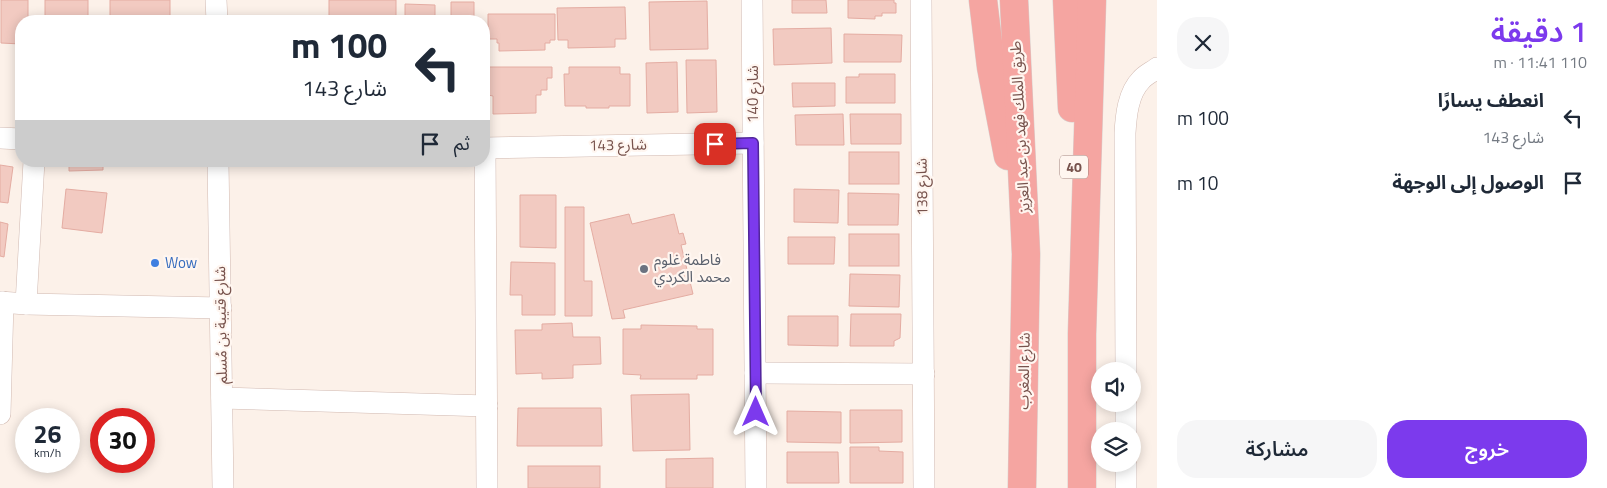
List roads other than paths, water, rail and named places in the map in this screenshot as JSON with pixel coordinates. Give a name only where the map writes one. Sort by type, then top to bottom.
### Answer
[{"type":"highway","points":[[983,0],[991,67],[1026,254]]},
{"type":"highway","name":"طريق الملك فهد بن عبد العزيز","points":[[1014,0],[1026,254]]},
{"type":"highway","name":"40","points":[[1067,0],[1082,334],[1082,488]]},
{"type":"highway","points":[[1082,334],[1092,0]]},
{"type":"highway","name":"شارع المغرب","points":[[1022,488],[1026,254]]},
{"type":"street","points":[[216,0],[216,15]]},
{"type":"street","name":"شارع 140","points":[[752,0],[756,488]]},
{"type":"street","name":"شارع 138","points":[[921,0],[924,488]]},
{"type":"street","points":[[1126,362],[1124,134],[1126,114],[1133,93],[1140,80],[1157,68]]},
{"type":"street","points":[[0,138],[15,139]]},
{"type":"street","name":"شارع 143","points":[[490,148],[753,143]]},
{"type":"street","points":[[26,304],[34,167]]},
{"type":"street","name":"شارع قتيبة بن مُسلم","points":[[218,167],[223,488]]},
{"type":"street","points":[[484,167],[487,488]]},
{"type":"street","points":[[0,414],[1,302],[220,308]]},
{"type":"street","points":[[755,373],[924,374]]},
{"type":"street","points":[[222,398],[487,406]]},
{"type":"street","points":[[1126,472],[1126,488]]},
{"type":"place","name":"Wow","points":[[155,263]]},
{"type":"place","name":"فاطمة غلوم محمد الكردي","points":[[644,269]]}]
